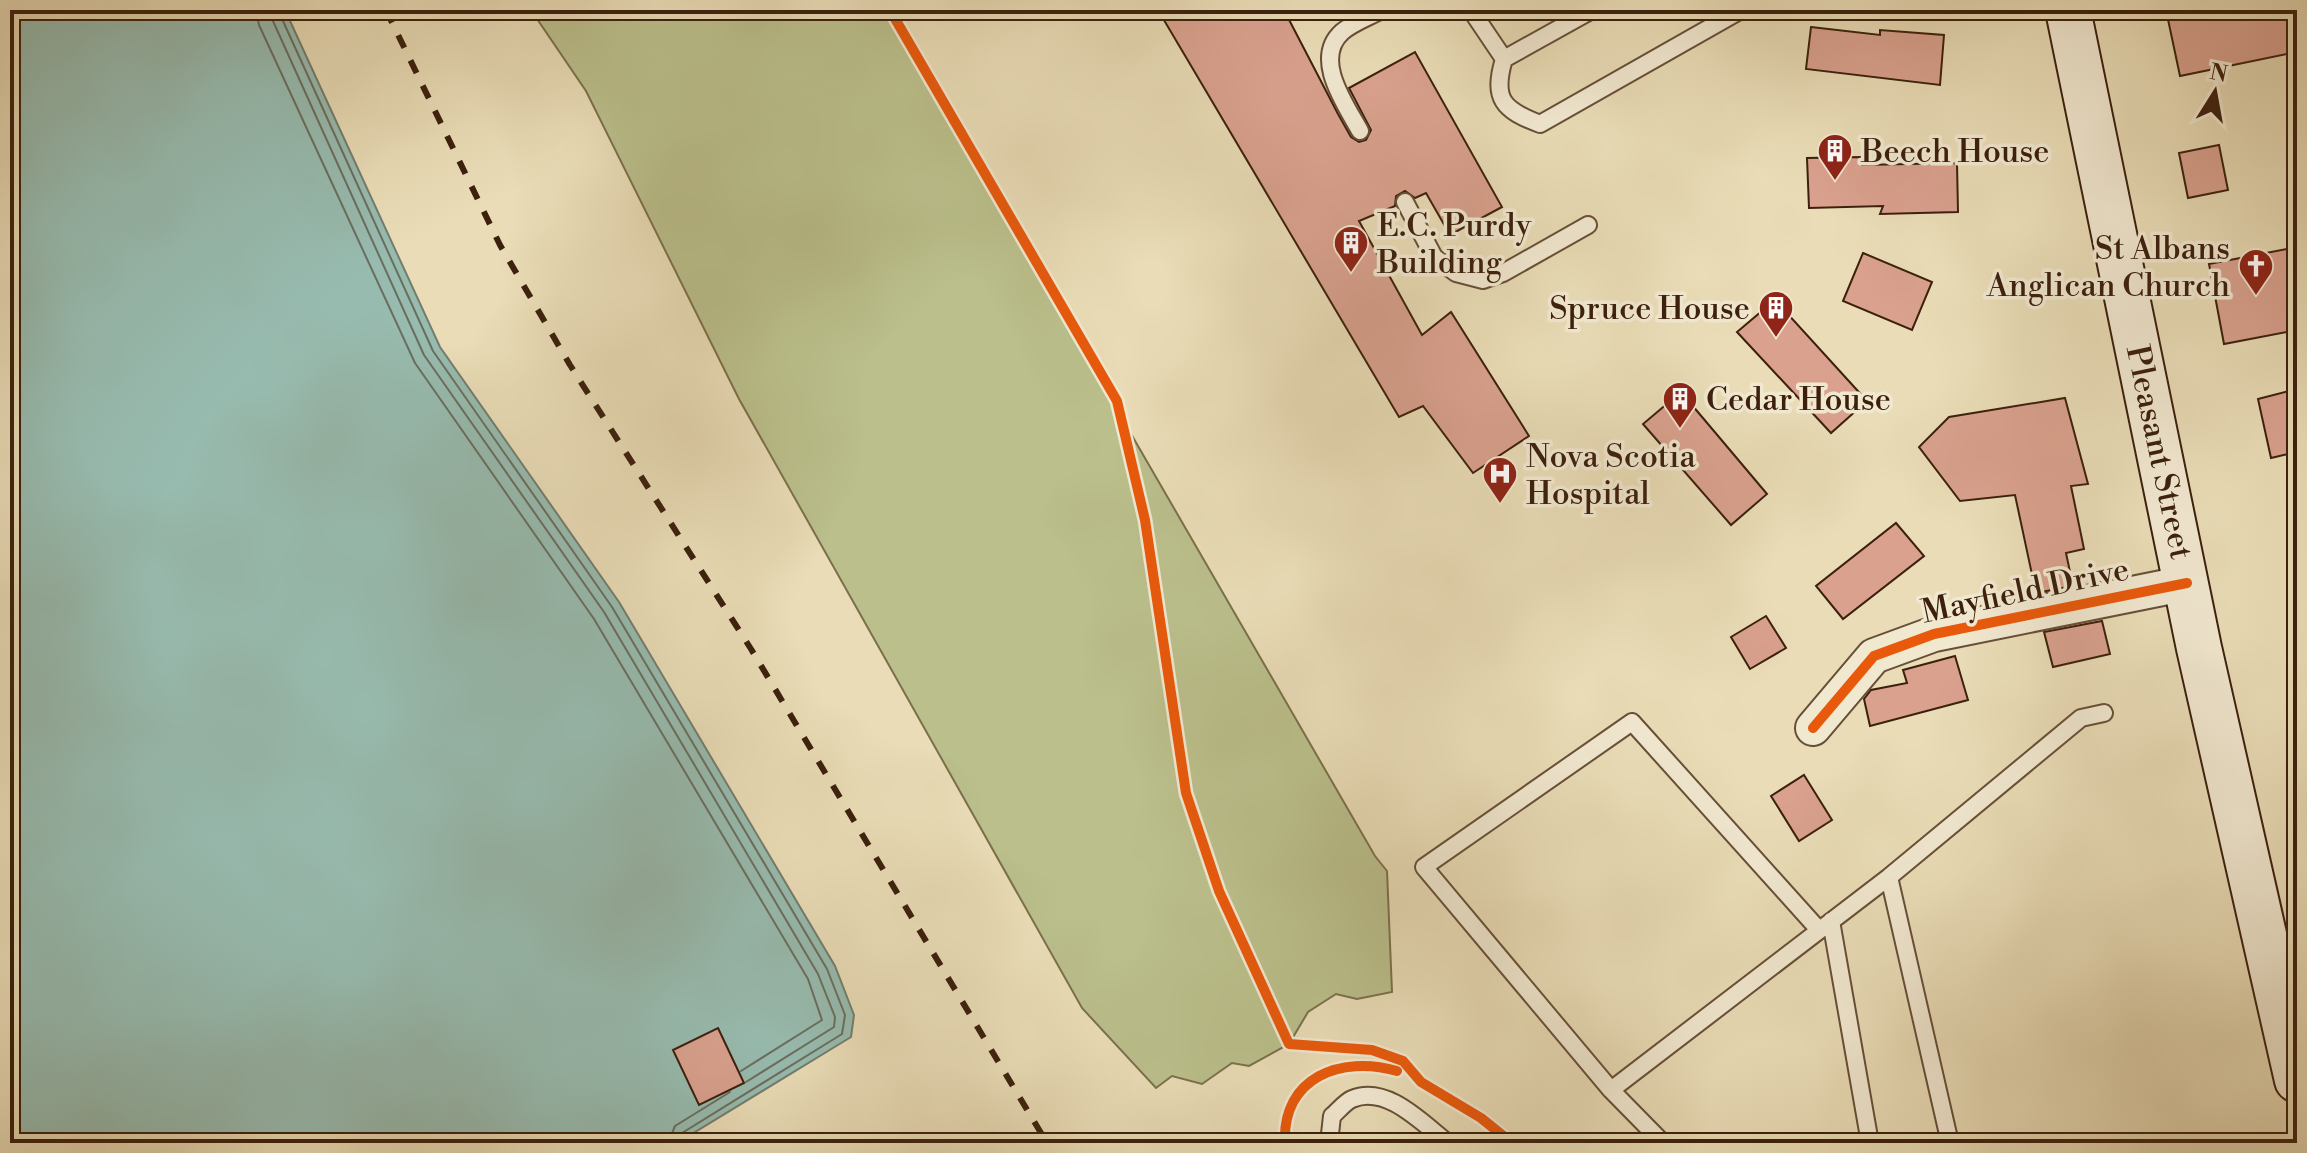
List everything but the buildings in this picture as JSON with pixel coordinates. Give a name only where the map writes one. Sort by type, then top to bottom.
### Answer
[{"type":"main road","name":"Pleasant Street","points":[[2068,10],[2187,583],[2297,1080]]},
{"type":"street","name":"Mayfield Drive","points":[[1813,728],[1874,656],[1895,646],[1934,634],[2187,583]]},
{"type":"lane","points":[[1360,131],[1339,91],[1329,62],[1330,53],[1343,31],[1381,10]]},
{"type":"lane","points":[[1471,10],[1504,59]]},
{"type":"lane","points":[[1592,10],[1504,59],[1498,77],[1500,96],[1510,113],[1540,124],[1741,10]]},
{"type":"lane","points":[[1405,202],[1434,257],[1456,273],[1483,280],[1503,273],[1588,225]]},
{"type":"lane","points":[[1611,1090],[1889,877],[2081,718],[2104,713]]},
{"type":"lane","points":[[1663,1143],[1611,1090],[1424,867],[1632,722],[1825,926],[1870,1143]]},
{"type":"lane","points":[[1889,877],[1950,1143]]},
{"type":"lane","points":[[1329,1143],[1332,1116],[1352,1099],[1377,1096],[1406,1110],[1448,1143]]},
{"type":"green space","points":[[531,10],[886,10],[1375,856],[1387,871],[1392,992],[1357,999],[1336,994],[1308,1012],[1289,1044],[1249,1066],[1232,1063],[1202,1084],[1172,1076],[1156,1088],[1082,1008],[739,399],[586,91]]},
{"type":"water","points":[[10,10],[285,10],[440,347],[619,602],[835,966],[854,1015],[851,1037],[677,1143],[10,1143]]},
{"type":"railway","points":[[386,10],[500,245],[570,365],[751,649],[1047,1143]]},
{"type":"cycle path","points":[[890,10],[1117,401],[1145,520],[1186,793],[1219,891],[1289,1044],[1372,1050],[1403,1061],[1421,1082],[1481,1118],[1512,1143]]},
{"type":"cycle path","points":[[1813,728],[1874,656],[1934,634],[2187,583]]},
{"type":"cycle path","points":[[1285,1143],[1287,1120],[1293,1102],[1304,1087],[1319,1076],[1355,1066],[1397,1071]]},
{"type":"place","name":"Beech House","points":[[1835,182]]},
{"type":"place","name":"E.C. Purdy Building","points":[[1351,274]]},
{"type":"place","name":"St Albans Anglican Church","points":[[2256,297]]},
{"type":"place","name":"Spruce House","points":[[1776,339]]},
{"type":"place","name":"Cedar House","points":[[1680,430]]},
{"type":"place","name":"Nova Scotia Hospital","points":[[1500,505]]}]
